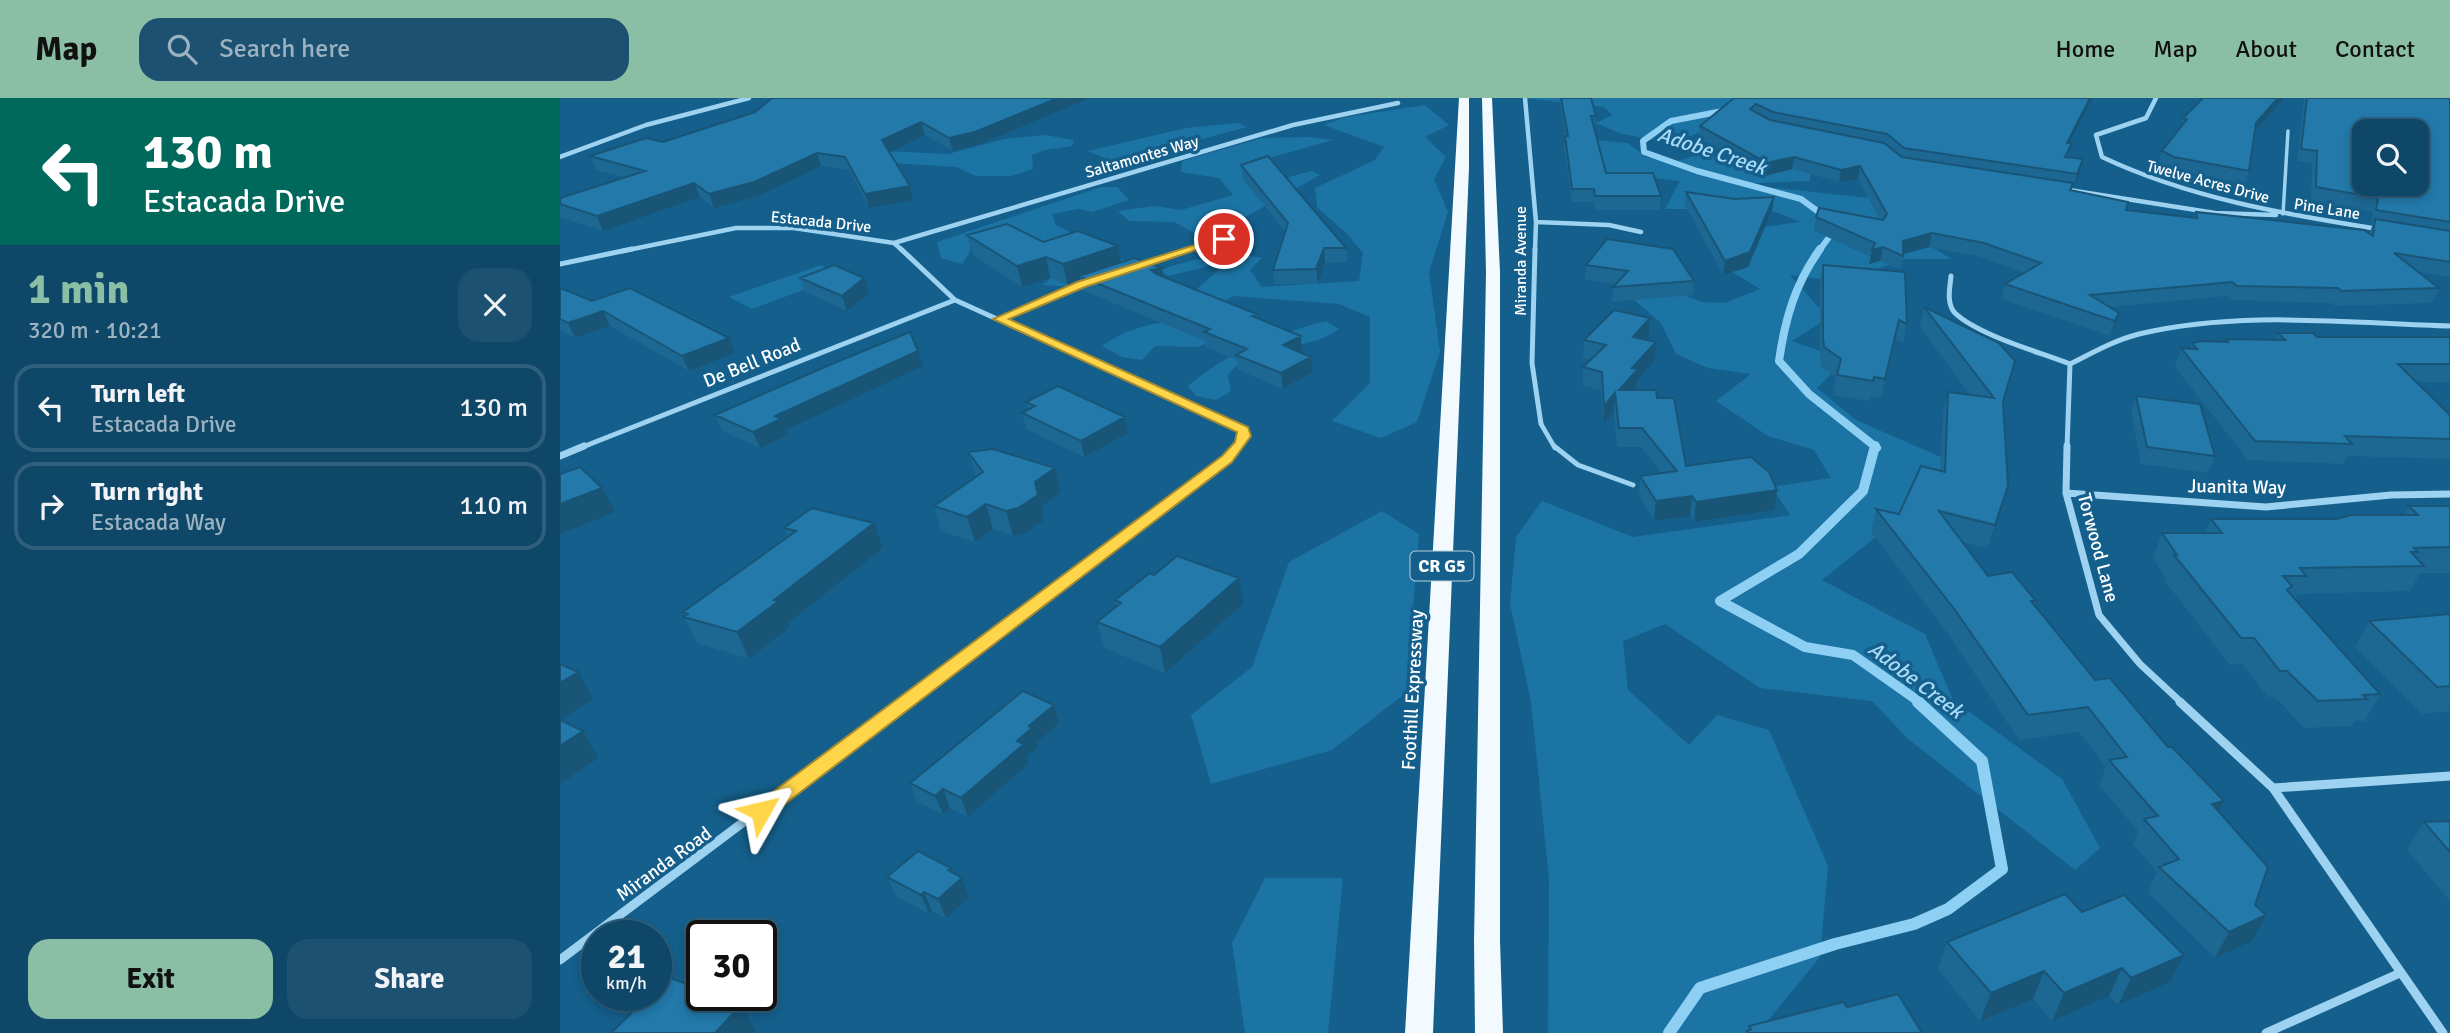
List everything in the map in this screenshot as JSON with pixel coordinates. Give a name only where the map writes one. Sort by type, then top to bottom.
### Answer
[{"type":"highway","name":"Foothill Expressway","points":[[1419,1033],[1464,98]]},
{"type":"highway","name":"CR G5","points":[[1488,98],[1493,272],[1486,941],[1489,1033]]},
{"type":"street","points":[[560,157],[646,125],[749,98]]},
{"type":"street","name":"Miranda Avenue","points":[[1525,98],[1536,222],[1532,363],[1541,424]]},
{"type":"street","name":"Twelve Acres Drive","points":[[2157,98],[2146,118],[2096,135],[2102,158],[2134,174],[2283,214]]},
{"type":"street","name":"Saltamontes Way","points":[[894,243],[1293,125],[1398,103]]},
{"type":"street","points":[[2064,190],[2215,213],[2283,214]]},
{"type":"street","name":"Pine Lane","points":[[2283,214],[2386,231]]},
{"type":"street","points":[[1536,222],[1609,225],[1641,232]]},
{"type":"street","name":"Estacada Drive","points":[[560,264],[736,229],[794,229],[894,243],[955,300],[1243,430]]},
{"type":"street","points":[[1133,268],[1224,239]]},
{"type":"street","points":[[1951,276],[1949,299],[1954,312],[1995,336],[2070,364],[2135,335],[2188,325],[2260,322],[2450,326]]},
{"type":"street","points":[[999,319],[1094,281]]},
{"type":"street","name":"De Bell Road","points":[[560,456],[955,300]]},
{"type":"street","name":"Torwood Lane","points":[[2070,364],[2066,493],[2099,615],[2140,664],[2273,788],[2443,1033]]},
{"type":"street","name":"Miranda Road","points":[[560,960],[1227,459],[1241,444],[1243,430]]},
{"type":"street","name":"Juanita Way","points":[[2066,493],[2266,507],[2391,495],[2450,494]]},
{"type":"street","points":[[2273,788],[2450,776]]},
{"type":"street","points":[[2266,1033],[2400,974]]},
{"type":"lane","points":[[2283,214],[2288,131]]},
{"type":"lane","points":[[1541,424],[1545,436],[1558,453],[1600,475],[1633,485]]},
{"type":"lane","points":[[617,917],[620,920]]},
{"type":"shaded area","points":[[1524,98],[1904,98],[1729,122],[1690,136],[1658,141],[1619,133],[1596,123],[1612,115],[1604,107]]},
{"type":"shaded area","points":[[1425,105],[1449,125],[1425,137],[1446,157],[1434,179],[1448,212],[1429,272],[1440,352],[1417,422],[1381,438],[1332,421],[1370,383],[1370,317],[1339,304],[1233,296],[1212,310],[1184,301],[1227,262],[1168,276],[1159,270],[1198,259],[1235,255],[1262,258],[1250,270],[1262,287],[1359,281],[1363,253],[1347,234],[1317,207],[1315,188],[1375,160],[1384,147],[1324,125],[1346,117]]},
{"type":"shaded area","points":[[1237,123],[1247,127],[1135,157],[1109,160],[1088,151],[1186,128]]},
{"type":"shaded area","points":[[1045,135],[1074,140],[1072,146],[1032,155],[1033,169],[1011,176],[976,176],[956,167],[877,162],[886,151],[948,154],[1004,139]]},
{"type":"shaded area","points":[[1309,137],[1333,140],[1251,163],[1271,182],[1311,171],[1320,175],[1224,229],[1196,234],[1174,222],[1129,221],[1118,211],[1155,206],[1181,210],[1233,195],[1219,178],[1181,172],[1182,161],[1262,138]]},
{"type":"shaded area","points":[[1595,140],[1628,143],[1646,157],[1676,162],[1698,154],[1810,169],[1810,181],[1737,184],[1878,199],[1916,238],[1952,259],[1904,259],[1843,282],[1790,275],[1828,318],[1792,341],[1845,360],[1817,388],[1856,420],[1950,461],[1903,515],[1822,580],[1925,634],[1953,700],[2062,779],[2100,848],[2075,870],[1908,739],[1872,701],[1760,688],[1665,624],[1623,641],[1628,690],[1689,745],[1717,715],[1769,730],[1828,866],[1820,957],[1758,1033],[1548,1033],[1549,880],[1531,701],[1510,604],[1516,537],[1542,501],[1633,537],[1790,515],[1772,487],[1831,478],[1814,450],[1768,436],[1716,401],[1751,374],[1708,368],[1676,354],[1661,323],[1625,292],[1641,279],[1702,302],[1725,303],[1760,289],[1719,264],[1742,230],[1800,222],[1768,209],[1665,209],[1680,181],[1600,172]]},
{"type":"shaded area","points":[[1101,187],[1117,187],[1129,200],[1092,212],[1078,209],[1052,214],[1056,225],[1127,262],[1072,287],[1042,285],[1058,273],[1041,241],[1016,227],[970,239],[970,252],[962,264],[941,258],[937,242]]},
{"type":"shaded area","points":[[821,265],[844,275],[752,309],[729,297]]},
{"type":"shaded area","points":[[1187,319],[1222,339],[1197,347],[1155,346],[1142,360],[1122,357],[1102,346],[1122,334],[1142,327]]},
{"type":"shaded area","points":[[1326,321],[1339,329],[1312,342],[1267,351],[1239,364],[1228,375],[1231,391],[1216,400],[1196,396],[1188,386],[1236,354],[1289,332]]},
{"type":"shaded area","points":[[1382,511],[1419,534],[1406,693],[1332,750],[1211,784],[1191,715],[1252,667],[1289,562]]},
{"type":"shaded area","points":[[1265,878],[1343,878],[1328,1033],[1245,1033],[1232,943]]},
{"type":"building","points":[[772,98],[1058,98],[975,132],[949,138],[921,122],[882,140],[910,186],[865,194],[845,157],[817,153],[754,182],[709,194],[694,183],[597,216],[560,204],[560,198],[645,171],[590,156],[646,138],[663,142],[755,112]]},
{"type":"building","points":[[1561,98],[1591,98],[1596,116],[1591,116],[1606,173],[1653,173],[1661,196],[1595,196],[1594,189],[1572,189],[1565,136],[1568,136]]},
{"type":"building","points":[[1734,98],[2090,98],[2067,143],[2072,143],[2065,157],[2083,159],[2077,174],[1904,148],[1887,134],[1773,112],[1756,104],[1750,109],[1770,120],[1884,143],[1902,157],[2073,183],[2070,190],[2128,202],[2126,210],[2197,218],[2196,212],[2364,230],[2373,236],[2375,219],[2450,231],[2450,262],[2394,253],[2439,288],[2341,291],[2338,288],[2237,286],[2232,282],[2090,295],[2119,313],[2115,321],[2005,284],[2041,263],[1984,243],[1932,233],[1903,241],[1903,256],[1883,247],[1872,250],[1875,243],[1816,217],[1819,208],[1883,220],[1887,214],[1860,166],[1841,170],[1794,157],[1767,163],[1700,126]]},
{"type":"building","points":[[2203,98],[2278,98],[2256,123],[2249,171],[2174,157],[2162,151],[2187,119],[2183,118]]},
{"type":"building","points":[[2307,98],[2450,98],[2450,222],[2376,210],[2378,198],[2367,196],[2429,196],[2429,119],[2352,119],[2352,193],[2316,187],[2317,151],[2301,149]]},
{"type":"building","points":[[1268,156],[1346,248],[1324,248],[1316,269],[1273,270],[1288,223],[1241,165]]},
{"type":"building","points":[[1686,192],[1735,199],[1774,197],[1750,252],[1725,261]]},
{"type":"building","points":[[1007,224],[1043,242],[1078,231],[1118,246],[1063,264],[1046,257],[1017,266],[967,235]]},
{"type":"building","points":[[1607,239],[1673,249],[1694,281],[1613,287],[1628,271],[1586,265]]},
{"type":"building","points":[[1134,258],[1162,268],[1151,270],[1156,274],[1257,314],[1252,316],[1301,336],[1283,345],[1311,357],[1281,373],[1236,355],[1247,349],[1204,332],[1210,329],[1079,276]]},
{"type":"building","points":[[834,265],[864,278],[842,296],[800,278]]},
{"type":"building","points":[[1823,265],[1905,272],[1907,324],[1899,320],[1885,379],[1874,377],[1873,381],[1837,375],[1841,359],[1824,347]]},
{"type":"building","points":[[560,288],[592,301],[630,288],[729,338],[682,356],[603,311],[568,323],[560,319]]},
{"type":"building","points":[[1924,307],[1999,343],[2015,361],[2003,401],[2008,486],[1995,525],[1939,511],[1988,576],[2012,572],[2036,601],[2031,601],[2095,680],[2110,678],[2168,747],[2172,747],[2224,801],[2212,804],[2268,867],[2255,905],[2266,915],[2229,932],[2159,867],[2179,859],[2144,819],[2158,816],[2109,760],[2127,757],[2088,707],[2028,715],[1955,610],[1876,509],[1899,514],[1921,466],[1945,472],[1948,392],[1994,398]]},
{"type":"building","points":[[1614,310],[1650,318],[1633,337],[1656,342],[1632,368],[1638,369],[1619,390],[1656,390],[1657,398],[1674,398],[1686,466],[1751,457],[1769,472],[1777,490],[1696,502],[1692,496],[1656,501],[1640,476],[1677,471],[1642,428],[1619,428],[1615,393],[1604,406],[1602,372],[1583,367],[1606,345],[1584,340]]},
{"type":"building","points":[[910,332],[918,351],[775,416],[781,419],[753,432],[715,415],[834,363]]},
{"type":"building","points":[[2278,333],[2313,333],[2317,337],[2450,337],[2450,364],[2398,364],[2450,415],[2450,439],[2345,436],[2352,444],[2255,441],[2181,348],[2197,349],[2192,343],[2228,342],[2226,339],[2285,340]]},
{"type":"building","points":[[1058,386],[1125,417],[1081,441],[1022,413],[1035,406],[1026,402]]},
{"type":"building","points":[[2136,396],[2200,404],[2215,456],[2147,447]]},
{"type":"building","points":[[993,449],[1055,468],[1035,482],[1038,495],[1018,508],[1006,511],[986,504],[967,517],[934,506],[983,472],[968,452]]},
{"type":"building","points":[[580,467],[602,488],[560,504],[560,474]]},
{"type":"building","points":[[2409,506],[2450,506],[2450,547],[2414,548],[2418,552],[2411,552],[2424,566],[2300,568],[2306,576],[2283,576],[2292,586],[2287,590],[2380,694],[2363,695],[2367,699],[2318,701],[2287,671],[2280,671],[2254,638],[2241,638],[2174,555],[2177,555],[2162,533],[2222,533],[2211,519],[2337,519],[2351,515],[2418,515]]},
{"type":"building","points":[[812,508],[874,523],[737,632],[684,617],[688,614],[683,612],[796,531],[784,528]]},
{"type":"building","points":[[1177,556],[1239,578],[1160,647],[1097,622],[1121,603],[1115,600],[1150,573],[1154,575]]},
{"type":"building","points":[[2450,614],[2450,686],[2437,687],[2369,621]]},
{"type":"building","points":[[560,664],[578,672],[560,683]]},
{"type":"building","points":[[1023,691],[1054,705],[1029,726],[1032,728],[1017,741],[1024,744],[961,798],[943,789],[935,796],[910,783]]},
{"type":"building","points":[[560,720],[583,731],[560,746]]},
{"type":"building","points":[[2450,821],[2450,852],[2424,822]]},
{"type":"building","points":[[918,851],[951,868],[948,870],[962,878],[938,899],[924,892],[921,895],[887,877]]},
{"type":"building","points":[[2065,894],[2082,912],[2124,895],[2184,955],[2131,978],[2122,968],[2064,993],[2044,971],[1991,993],[1947,942]]},
{"type":"building","points":[[672,979],[686,984],[686,1011],[735,1011],[715,1033],[611,1033],[634,1011],[672,1011]]},
{"type":"building","points":[[1898,994],[1922,1033],[1747,1031],[1751,1029],[1749,1026],[1843,1002],[1847,1007]]},
{"type":"waterway","name":"Adobe Creek","points":[[1728,110],[1671,121],[1643,141],[1644,152],[1697,171],[1801,199],[1827,218]]},
{"type":"waterway","name":"Adobe Creek","points":[[1819,251],[1835,229]]},
{"type":"waterway","name":"Adobe Creek","points":[[1820,249],[1792,302],[1779,361],[1809,394],[1875,446]]},
{"type":"waterway","name":"Adobe Creek","points":[[1875,446],[1863,491],[1799,554],[1720,601],[1805,647],[1853,655],[1921,703]]},
{"type":"waterway","name":"Adobe Creek","points":[[1669,1033],[1700,988],[1835,944],[1914,924],[1948,909],[2002,869],[1982,761],[1918,702]]},
{"type":"route","points":[[761,811],[1227,459],[1241,444],[1243,430],[999,319],[1081,285],[1224,239]]}]
